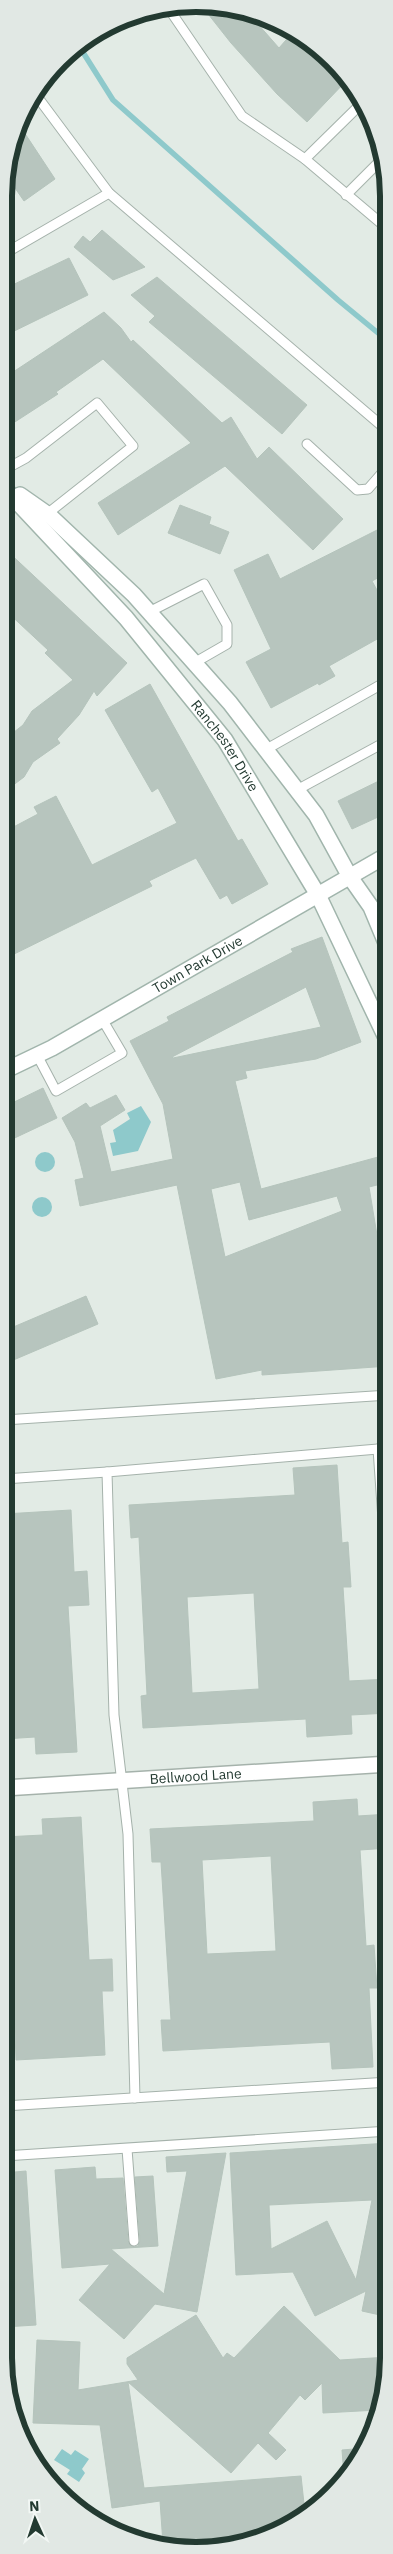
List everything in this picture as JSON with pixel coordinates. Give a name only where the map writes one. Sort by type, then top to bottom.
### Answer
[{"type":"street","name":"Ranchester Drive","points":[[12,490],[47,514],[134,595],[230,703],[295,791],[316,815],[350,877],[370,907],[380,930]]},
{"type":"street","name":"Ranchester Drive","points":[[12,497],[126,618],[225,740],[318,895],[380,1025]]},
{"type":"street","points":[[167,667],[184,652]]},
{"type":"street","name":"Town Park Drive","points":[[12,1067],[102,1019],[380,859]]},
{"type":"street","name":"Bellwood Lane","points":[[12,1788],[380,1765]]},
{"type":"lane","points":[[172,14],[242,116],[305,159],[380,223]]},
{"type":"lane","points":[[40,100],[109,193],[380,424]]},
{"type":"lane","points":[[305,159],[357,107]]},
{"type":"lane","points":[[346,195],[377,164]]},
{"type":"lane","points":[[12,249],[109,193]]},
{"type":"lane","points":[[12,466],[26,458],[97,403],[133,446],[47,514]]},
{"type":"lane","points":[[306,444],[357,490],[368,489],[380,475]]},
{"type":"lane","points":[[150,612],[204,584],[227,625],[227,644],[194,663]]},
{"type":"lane","points":[[265,750],[380,685]]},
{"type":"lane","points":[[295,791],[380,745]]},
{"type":"lane","points":[[37,1055],[56,1091],[122,1053],[102,1019]]},
{"type":"lane","points":[[12,1419],[380,1396]]},
{"type":"lane","points":[[12,1478],[106,1472],[378,1449],[380,1477]]},
{"type":"lane","points":[[106,1472],[114,1715],[120,1782],[128,1834],[135,2098]]},
{"type":"lane","points":[[12,2106],[380,2083]]},
{"type":"lane","points":[[12,2156],[380,2132]]},
{"type":"lane","points":[[128,2149],[134,2241]]},
{"type":"water","points":[[141,1106],[151,1122],[138,1151],[113,1156],[110,1143],[116,1142],[113,1130],[130,1119],[127,1113]]},
{"type":"water","points":[[45,1152],[52,1155],[55,1162],[52,1169],[45,1172],[38,1169],[35,1162],[38,1155]]},
{"type":"water","points":[[42,1197],[49,1200],[52,1207],[49,1214],[42,1217],[35,1214],[32,1207],[35,1200]]},
{"type":"water","points":[[62,2449],[71,2455],[75,2450],[89,2459],[82,2469],[85,2473],[79,2482],[67,2474],[70,2470],[54,2460]]},
{"type":"building","points":[[207,13],[232,16],[256,22],[279,48],[288,37],[318,58],[343,85],[307,122],[277,94],[231,43]]},
{"type":"building","points":[[24,132],[55,179],[24,201],[13,185],[16,161]]},
{"type":"building","points":[[102,230],[145,267],[113,280],[74,247],[83,236],[90,242]]},
{"type":"building","points":[[69,258],[88,295],[12,332],[12,285]]},
{"type":"building","points":[[157,277],[307,405],[282,434],[149,322],[155,316],[131,295]]},
{"type":"building","points":[[104,312],[121,328],[131,342],[133,340],[222,423],[231,417],[257,459],[269,447],[343,519],[313,550],[225,466],[118,535],[98,503],[191,443],[103,359],[56,392],[58,394],[12,424],[12,373]]},
{"type":"building","points":[[180,505],[211,517],[209,524],[229,532],[220,554],[168,533]]},
{"type":"building","points":[[380,529],[380,577],[372,581],[380,596],[380,640],[379,638],[329,666],[335,676],[271,708],[246,662],[271,649],[234,570],[268,554],[280,579]]},
{"type":"building","points":[[12,555],[127,663],[97,696],[94,691],[79,715],[57,739],[60,743],[33,762],[24,777],[12,786],[12,734],[23,725],[32,711],[73,680],[45,653],[48,650],[12,616]]},
{"type":"building","points":[[150,684],[238,841],[242,839],[268,884],[232,904],[227,895],[220,899],[196,858],[149,881],[152,886],[12,955],[12,828],[38,814],[34,807],[56,796],[92,865],[177,823],[158,788],[152,792],[105,710]]},
{"type":"building","points":[[380,780],[380,816],[352,829],[338,801]]},
{"type":"building","points":[[322,937],[361,1042],[316,1059],[245,1071],[247,1078],[235,1081],[261,1189],[380,1156],[380,1184],[369,1187],[380,1253],[380,1367],[262,1375],[262,1370],[216,1379],[177,1185],[80,1206],[75,1180],[84,1178],[75,1142],[62,1118],[86,1103],[90,1108],[116,1095],[125,1110],[100,1126],[111,1172],[173,1159],[163,1104],[130,1041],[169,1021],[167,1017],[293,952],[291,949]],"holes":[[[306,987],[321,1027],[173,1058],[172,1057]],[[240,1182],[249,1220],[337,1196],[342,1211],[225,1257],[211,1189]]]},
{"type":"building","points":[[43,1088],[57,1118],[12,1139],[12,1103]]},
{"type":"building","points":[[86,1296],[98,1324],[12,1361],[12,1328]]},
{"type":"building","points":[[337,1465],[342,1543],[348,1542],[351,1587],[343,1587],[349,1681],[380,1679],[380,1713],[351,1715],[352,1734],[307,1737],[306,1719],[143,1728],[141,1696],[147,1695],[139,1537],[131,1538],[129,1505],[295,1495],[293,1468]],"holes":[[[254,1593],[259,1689],[192,1693],[187,1597]]]},
{"type":"building","points":[[71,1510],[74,1572],[87,1571],[89,1605],[68,1606],[77,1752],[36,1754],[35,1737],[12,1738],[12,1514]]},
{"type":"building","points":[[357,1799],[358,1816],[380,1815],[380,1849],[360,1850],[366,1946],[374,1945],[377,1988],[369,1988],[373,2067],[332,2069],[330,2042],[163,2051],[161,2020],[171,2020],[161,1862],[152,1862],[150,1829],[314,1821],[313,1802]],"holes":[[[271,1856],[276,1951],[207,1954],[202,1860]]]},
{"type":"building","points":[[81,1817],[89,1960],[112,1959],[113,1991],[102,1991],[105,2055],[16,2060],[12,1946],[12,1837],[43,1835],[42,1819]]},
{"type":"building","points":[[380,2144],[380,2315],[362,2311],[366,2291],[315,2316],[293,2272],[236,2275],[230,2153]],"holes":[[[372,2200],[356,2280],[327,2221],[271,2249],[269,2205]]]},
{"type":"building","points":[[226,2153],[197,2312],[155,2304],[124,2339],[79,2300],[110,2264],[62,2268],[55,2170],[95,2167],[96,2179],[123,2178],[128,2241],[134,2247],[138,2246],[140,2241],[135,2177],[153,2176],[158,2246],[111,2249],[164,2294],[187,2171],[167,2172],[166,2157]]},
{"type":"building","points":[[26,2171],[36,2325],[12,2326],[12,2172]]},
{"type":"building","points":[[284,2306],[340,2360],[380,2358],[379,2382],[373,2410],[323,2413],[322,2383],[305,2400],[300,2395],[268,2433],[286,2450],[276,2460],[258,2443],[231,2473],[128,2382],[144,2488],[301,2476],[304,2506],[278,2523],[256,2532],[221,2540],[196,2542],[163,2538],[160,2501],[112,2508],[100,2425],[33,2423],[37,2340],[80,2342],[78,2390],[138,2380],[127,2364],[127,2358],[196,2315],[223,2358],[227,2353],[234,2358]]},
{"type":"building","points":[[357,2449],[343,2468],[342,2450]]},
{"type":"waterway","points":[[83,52],[113,100],[338,300],[380,335]]}]
